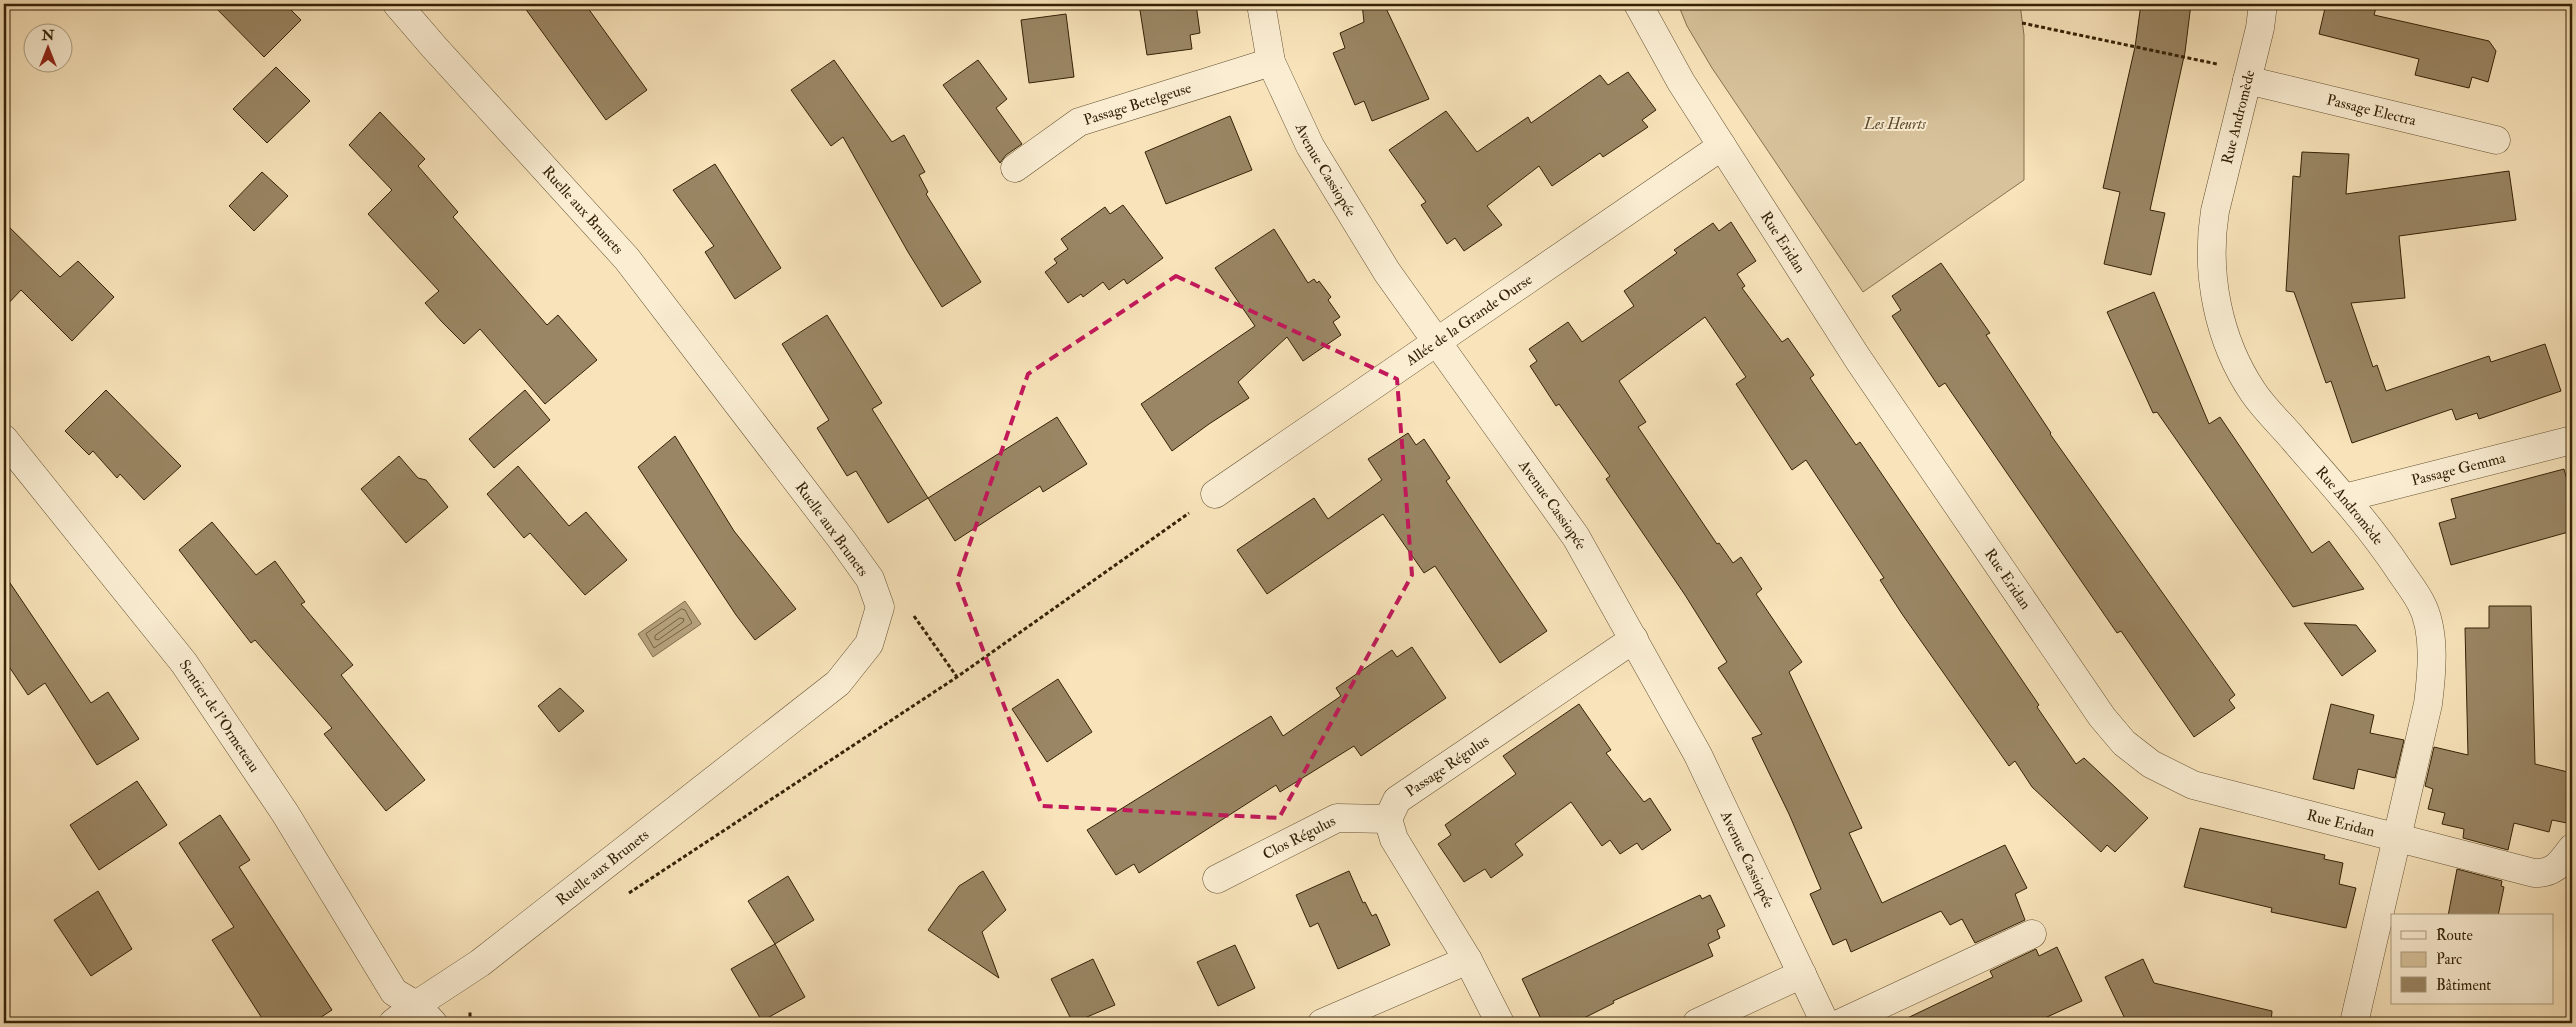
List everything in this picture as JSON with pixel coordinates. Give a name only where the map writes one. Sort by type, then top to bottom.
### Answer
[{"type":"street","name":"Ruelle aux Brunets","points":[[393,1023],[424,1014],[480,963],[838,684],[869,644],[880,607],[870,579],[842,540],[627,259],[434,48],[397,4]]},
{"type":"street","name":"Avenue Cassiopée","points":[[1261,4],[1271,62],[1310,146],[1388,272],[1576,537],[1698,755],[1824,1023]]},
{"type":"street","name":"Rue Eridan","points":[[1638,4],[1681,82],[1858,359],[2102,717],[2124,743],[2151,764],[2193,786],[2542,873],[2559,867],[2572,848]]},
{"type":"street","name":"Rue Andromède","points":[[2263,4],[2260,28],[2212,227],[2210,262],[2214,290],[2233,355],[2254,393],[2378,539],[2422,604],[2430,639],[2432,671],[2428,704],[2354,1023]]},
{"type":"street","name":"Passage Betelgeuse","points":[[1015,168],[1079,122],[1271,62]]},
{"type":"street","name":"Passage Electra","points":[[2248,77],[2496,140]]},
{"type":"street","name":"Allée de la Grande Ourse","points":[[1215,494],[1722,146]]},
{"type":"street","name":"Sentier de l'Ormeteau","points":[[4,439],[184,663],[284,813],[394,992],[424,1014]]},
{"type":"street","name":"Passage Gemma","points":[[2344,498],[2572,440]]},
{"type":"street","name":"Passage Régulus","points":[[1388,819],[1397,800],[1634,639]]},
{"type":"street","name":"Clos Régulus","points":[[1217,879],[1337,818],[1388,819]]},
{"type":"street","points":[[1388,819],[1394,839],[1468,960],[1500,1023]]},
{"type":"street","points":[[1841,1023],[2032,934]]},
{"type":"street","points":[[1322,1023],[1468,960]]},
{"type":"street","points":[[1697,1023],[1802,974]]},
{"type":"path","points":[[2022,23],[2224,66],[2248,77]]},
{"type":"path","points":[[624,896],[957,677],[1215,494]]},
{"type":"path","points":[[880,607],[906,606],[957,677]]},
{"type":"path","points":[[470,1007],[470,1023]]},
{"type":"highlighted area","points":[[1176,276],[1397,379],[1412,575],[1279,818],[1042,806],[957,581],[1028,374]]},
{"type":"green space","name":"Les Heurts","points":[[1678,4],[2020,4],[2024,35],[2024,180],[1863,292],[1712,68],[1687,26]]},
{"type":"water","points":[[685,601],[701,624],[653,657],[638,634]]},
{"type":"building","points":[[212,4],[285,4],[301,20],[264,57]]},
{"type":"building","points":[[522,4],[585,4],[647,90],[606,120]]},
{"type":"building","points":[[1139,4],[1196,4],[1200,33],[1190,35],[1192,49],[1147,55]]},
{"type":"building","points":[[1362,4],[1384,4],[1429,99],[1372,121],[1364,101],[1355,105],[1333,53],[1345,48],[1340,33],[1364,22]]},
{"type":"building","points":[[2141,4],[2191,4],[2185,52],[2150,210],[2165,213],[2151,275],[2104,264],[2120,192],[2103,188],[2135,47]]},
{"type":"building","points":[[2326,4],[2377,4],[2374,15],[2489,41],[2496,51],[2488,82],[2472,77],[2469,88],[2415,75],[2419,59],[2319,34]]},
{"type":"building","points":[[1066,14],[1074,77],[1029,83],[1021,20]]},
{"type":"building","points":[[834,60],[892,142],[904,135],[925,172],[919,175],[928,192],[926,194],[981,282],[942,307],[908,252],[843,137],[831,146],[791,90]]},
{"type":"building","points":[[978,60],[1007,99],[996,108],[1022,144],[1006,155],[1000,163],[943,85]]},
{"type":"building","points":[[276,67],[310,101],[267,143],[233,109]]},
{"type":"building","points":[[1628,72],[1656,110],[1642,120],[1648,127],[1603,157],[1600,153],[1552,186],[1539,166],[1487,206],[1502,225],[1464,251],[1455,238],[1447,244],[1421,205],[1426,202],[1389,150],[1446,111],[1477,152],[1528,117],[1531,123],[1600,75],[1608,85]]},
{"type":"building","points":[[380,112],[425,159],[418,166],[458,212],[453,217],[547,325],[558,315],[597,360],[545,404],[480,329],[464,344],[442,322],[425,303],[439,291],[368,214],[392,190],[349,145]]},
{"type":"building","points":[[1230,116],[1252,170],[1166,204],[1145,152]]},
{"type":"building","points":[[2302,152],[2349,154],[2346,194],[2509,171],[2516,220],[2399,236],[2405,298],[2351,303],[2373,367],[2377,365],[2386,391],[2489,356],[2491,362],[2545,344],[2561,391],[2479,419],[2477,413],[2456,420],[2452,409],[2352,443],[2331,381],[2326,383],[2294,292],[2286,291],[2293,176],[2300,177]]},
{"type":"building","points":[[715,164],[781,268],[735,299],[705,252],[714,246],[673,190]]},
{"type":"building","points":[[262,172],[288,196],[254,231],[229,206]]},
{"type":"building","points":[[1123,205],[1163,258],[1127,284],[1124,279],[1109,290],[1103,282],[1083,297],[1081,294],[1068,303],[1045,272],[1057,263],[1054,259],[1068,249],[1061,239],[1105,207],[1110,214]]},
{"type":"building","points":[[4,222],[60,277],[78,261],[114,297],[72,341],[21,290],[4,308]]},
{"type":"building","points":[[1731,222],[1756,261],[1737,274],[1745,286],[1742,288],[1782,342],[1788,338],[1814,375],[1810,378],[1856,445],[1860,442],[2039,705],[2037,707],[2076,764],[2084,758],[2148,818],[2115,852],[2107,845],[2101,852],[2032,787],[2015,761],[2009,766],[1902,614],[1880,580],[1884,578],[1806,460],[1792,470],[1736,384],[1746,377],[1705,317],[1619,381],[1646,422],[1638,427],[1717,544],[1719,543],[1733,563],[1741,557],[1762,589],[1756,594],[1802,662],[1789,672],[1862,828],[1849,833],[1882,903],[2005,845],[2027,888],[2015,894],[2025,920],[1975,943],[1962,919],[1950,925],[1941,911],[1851,952],[1846,939],[1833,945],[1810,894],[1821,889],[1789,814],[1752,738],[1762,734],[1718,668],[1727,662],[1685,595],[1606,479],[1610,476],[1559,404],[1556,406],[1530,366],[1537,361],[1529,349],[1568,322],[1582,342],[1634,306],[1624,291],[1677,253],[1674,250],[1713,223],[1719,231]]},
{"type":"building","points":[[1274,229],[1308,283],[1314,279],[1317,283],[1319,281],[1331,297],[1328,300],[1340,317],[1333,322],[1341,335],[1303,361],[1287,337],[1238,382],[1249,398],[1172,451],[1141,404],[1255,326],[1215,268]]},
{"type":"building","points":[[1941,263],[1990,333],[1986,335],[2050,434],[2235,695],[2229,700],[2235,708],[2194,737],[2121,631],[2117,633],[1945,383],[1939,387],[1892,316],[1901,310],[1892,296]]},
{"type":"building","points":[[2154,292],[2209,424],[2220,417],[2312,553],[2329,541],[2364,589],[2293,607],[2157,412],[2153,413],[2107,312]]},
{"type":"building","points":[[827,315],[882,403],[872,409],[928,498],[888,523],[856,471],[847,476],[817,428],[829,420],[782,344]]},
{"type":"building","points":[[106,390],[181,466],[144,500],[120,474],[117,478],[93,451],[89,455],[65,431]]},
{"type":"building","points":[[525,390],[550,420],[494,468],[469,439]]},
{"type":"building","points":[[1057,417],[1087,464],[1043,492],[1040,486],[955,541],[928,498]]},
{"type":"building","points":[[1408,433],[1416,445],[1424,439],[1450,478],[1446,481],[1547,631],[1500,663],[1435,566],[1424,573],[1383,514],[1267,594],[1237,550],[1314,498],[1328,519],[1382,480],[1368,459]]},
{"type":"building","points":[[675,436],[734,531],[796,609],[755,640],[736,615],[638,467]]},
{"type":"building","points":[[399,456],[418,478],[426,480],[448,507],[406,543],[361,489]]},
{"type":"building","points":[[518,466],[569,526],[586,512],[627,560],[585,595],[530,533],[524,538],[487,494]]},
{"type":"building","points":[[2564,469],[2572,499],[2572,531],[2451,565],[2439,523],[2456,518],[2451,499]]},
{"type":"building","points":[[212,522],[256,575],[275,561],[305,602],[301,604],[353,665],[341,675],[425,780],[386,811],[324,734],[332,728],[255,640],[251,643],[179,550]]},
{"type":"building","points":[[4,574],[91,703],[108,692],[139,739],[97,765],[45,683],[28,695],[4,659]]},
{"type":"building","points":[[2489,606],[2531,606],[2535,764],[2572,773],[2572,799],[2567,823],[2552,820],[2549,832],[2514,823],[2508,850],[2463,838],[2464,829],[2442,824],[2445,813],[2428,809],[2433,789],[2425,786],[2434,747],[2468,755],[2465,628],[2489,628]]},
{"type":"building","points":[[2304,623],[2356,625],[2376,651],[2342,676]]},
{"type":"building","points":[[1412,647],[1446,698],[1361,756],[1354,746],[1280,792],[1276,785],[1139,873],[1134,864],[1116,875],[1087,830],[1271,716],[1283,736],[1341,696],[1336,688],[1392,650],[1397,657]]},
{"type":"building","points":[[1058,679],[1092,732],[1047,762],[1012,709]]},
{"type":"building","points":[[560,688],[584,711],[559,732],[538,706]]},
{"type":"building","points":[[1579,704],[1611,750],[1606,753],[1644,802],[1650,798],[1671,830],[1642,850],[1637,843],[1620,854],[1610,840],[1602,846],[1571,802],[1515,844],[1523,855],[1491,878],[1485,869],[1464,882],[1438,844],[1451,835],[1445,825],[1516,774],[1503,756]]},
{"type":"building","points":[[2331,704],[2374,715],[2370,733],[2404,740],[2395,778],[2358,769],[2354,789],[2313,779]]},
{"type":"building","points":[[137,781],[167,825],[99,870],[70,825]]},
{"type":"building","points":[[220,815],[250,860],[239,867],[332,1010],[312,1023],[265,1023],[212,940],[234,927],[179,843]]},
{"type":"building","points":[[2200,828],[2325,855],[2324,859],[2343,863],[2339,884],[2356,888],[2346,928],[2271,912],[2272,908],[2184,887]]},
{"type":"building","points":[[2457,869],[2502,881],[2501,886],[2504,887],[2498,914],[2448,914]]},
{"type":"building","points":[[983,871],[1006,910],[982,932],[999,978],[928,930],[959,886]]},
{"type":"building","points":[[1349,871],[1363,903],[1365,902],[1372,916],[1376,914],[1390,945],[1338,969],[1318,923],[1310,927],[1296,895]]},
{"type":"building","points":[[788,876],[814,920],[775,944],[748,901]]},
{"type":"building","points":[[98,891],[132,949],[91,976],[54,920]]},
{"type":"building","points":[[1700,895],[1702,899],[1710,895],[1725,926],[1717,930],[1720,938],[1708,944],[1713,956],[1613,1001],[1614,1003],[1574,1023],[1543,1023],[1522,979]]},
{"type":"building","points":[[775,944],[805,997],[762,1021],[731,969]]},
{"type":"building","points":[[1235,945],[1255,988],[1218,1006],[1197,962]]},
{"type":"building","points":[[2057,947],[2082,1001],[2034,1023],[1897,1023],[1993,977],[1990,971],[2036,949],[2039,956]]},
{"type":"building","points":[[1093,959],[1115,1005],[1073,1023],[1051,979]]},
{"type":"building","points":[[2143,959],[2154,983],[2272,1011],[2271,1023],[2127,1023],[2105,977]]}]
